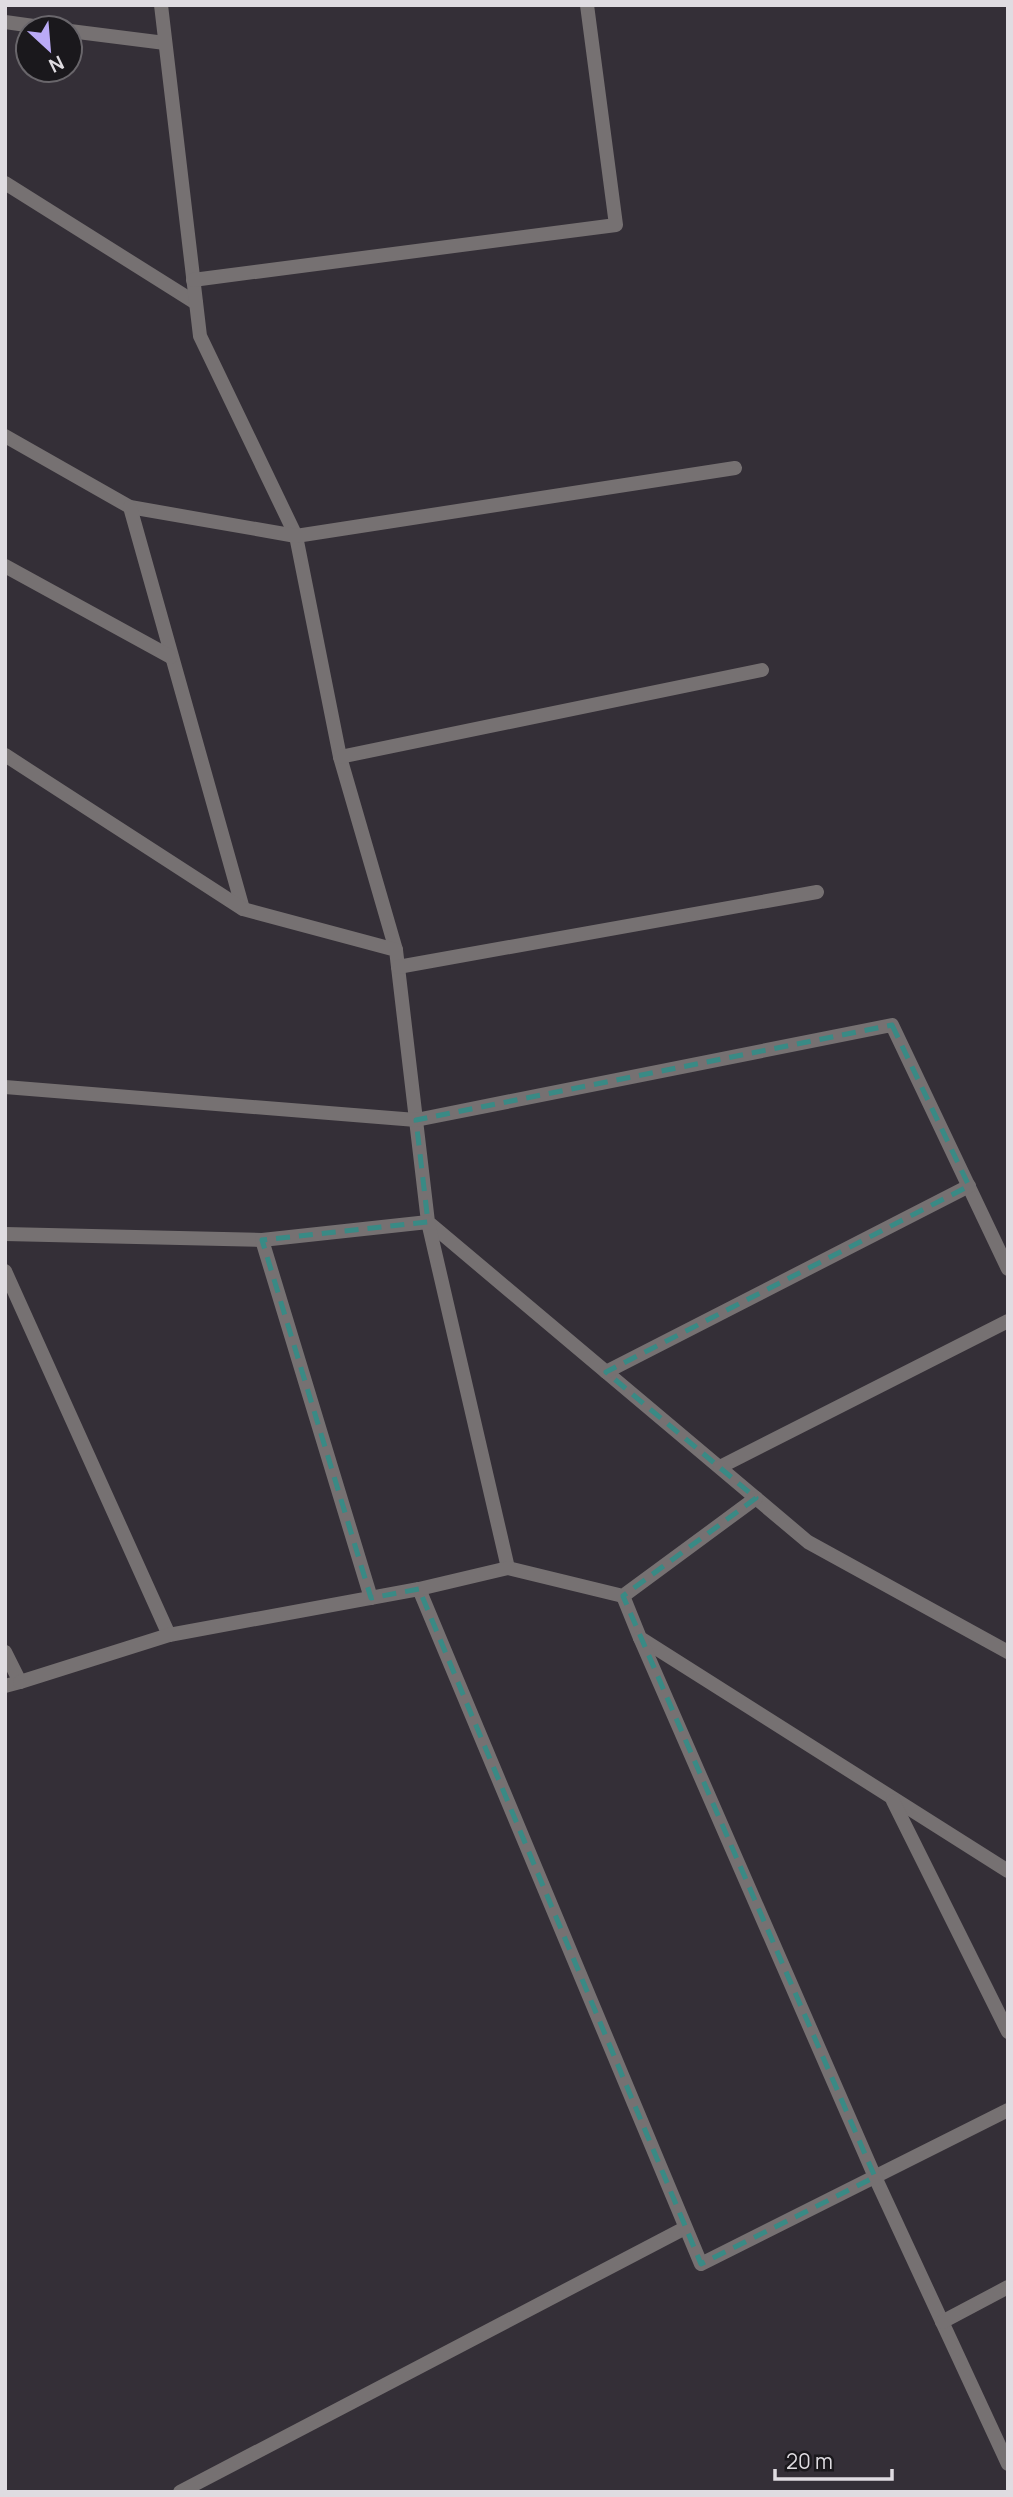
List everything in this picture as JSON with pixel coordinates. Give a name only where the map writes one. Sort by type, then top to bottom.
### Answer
[{"type":"street","points":[[161,5],[200,336],[296,536],[340,757],[396,950],[428,1222],[508,1568]]},
{"type":"street","points":[[193,280],[616,225],[587,5]]},
{"type":"street","points":[[84,33],[165,43]]},
{"type":"street","points":[[5,183],[196,303]]},
{"type":"street","points":[[5,436],[130,507],[296,536],[735,468]]},
{"type":"street","points":[[130,507],[243,909]]},
{"type":"street","points":[[5,566],[171,657]]},
{"type":"street","points":[[340,757],[762,670]]},
{"type":"street","points":[[5,755],[243,909],[396,950]]},
{"type":"street","points":[[398,967],[817,891]]},
{"type":"street","points":[[5,1087],[416,1120],[892,1026],[1007,1267]]},
{"type":"street","points":[[606,1372],[968,1186]]},
{"type":"street","points":[[5,1234],[262,1240],[428,1222],[808,1542],[1008,1652]]},
{"type":"street","points":[[262,1240],[371,1598]]},
{"type":"street","points":[[5,1271],[169,1634]]},
{"type":"street","points":[[720,1467],[1008,1321]]},
{"type":"street","points":[[623,1596],[756,1498]]},
{"type":"street","points":[[5,1652],[13,1684],[169,1634],[419,1589],[508,1568],[623,1596]]},
{"type":"street","points":[[419,1589],[701,2264],[1008,2110]]},
{"type":"street","points":[[623,1596],[875,2177],[1008,2464]]},
{"type":"street","points":[[640,1638],[1008,1871]]},
{"type":"street","points":[[892,1800],[1008,2032]]},
{"type":"street","points":[[180,2492],[685,2228]]},
{"type":"street","points":[[942,2322],[1008,2287]]},
{"type":"highlighted area","points":[[892,1025],[969,1186],[606,1372],[756,1498],[623,1596],[875,2177],[701,2264],[419,1589],[371,1598],[262,1240],[428,1222],[416,1120]]}]
